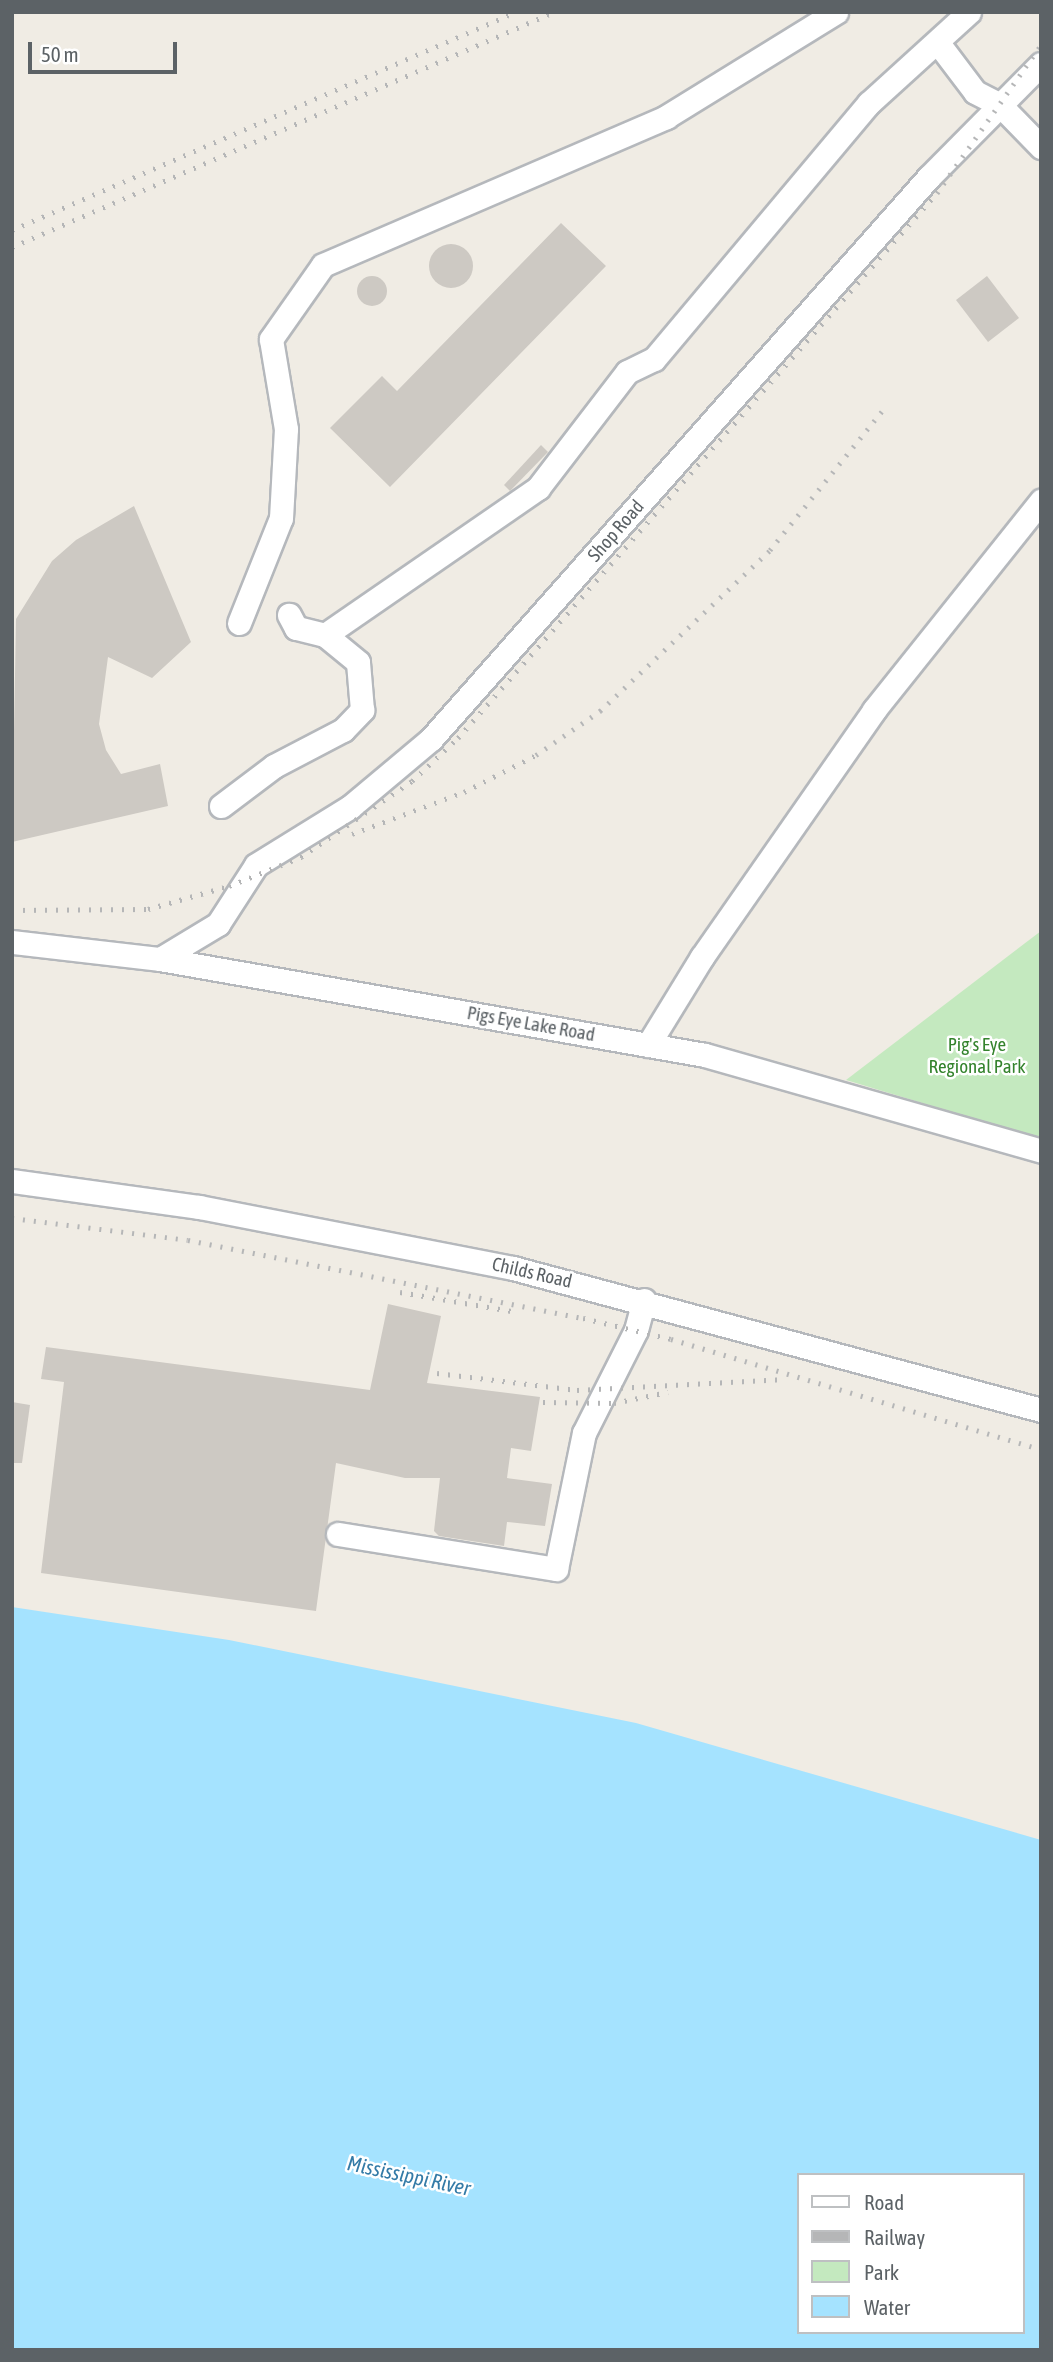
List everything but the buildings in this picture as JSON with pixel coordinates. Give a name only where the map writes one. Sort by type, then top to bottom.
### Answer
[{"type":"street","points":[[239,623],[281,518],[286,429],[271,339],[323,265],[666,117],[836,12]]},
{"type":"street","points":[[325,635],[538,488],[626,372],[654,359],[869,103],[970,12]]},
{"type":"street","points":[[938,43],[975,92],[1000,105],[1041,147]]},
{"type":"street","name":"Shop Road","points":[[160,959],[218,924],[256,865],[350,807],[431,739],[929,177],[1041,64]]},
{"type":"street","points":[[648,1045],[702,957],[874,710],[1041,501]]},
{"type":"street","points":[[221,806],[274,766],[343,730],[362,710],[358,662],[325,635],[296,628],[289,615]]},
{"type":"street","name":"Pigs Eye Lake Road","points":[[12,943],[160,959],[705,1055],[1041,1151]]},
{"type":"street","name":"Childs Road","points":[[12,1181],[357,1235],[644,1300],[1041,1410]]},
{"type":"street","points":[[338,1534],[556,1569],[583,1433],[636,1331],[644,1300]]},
{"type":"green space","name":"Pig's Eye Regional Park","points":[[1041,931],[1041,1139],[846,1080]]},
{"type":"water","name":"Mississippi River","points":[[12,1607],[229,1640],[636,1723],[1041,1840],[1041,2350],[12,2350]]},
{"type":"railway","points":[[12,230],[516,12]]},
{"type":"railway","points":[[12,247],[554,12]]},
{"type":"railway","points":[[12,910],[148,909],[229,886],[301,857],[412,781],[458,738],[937,193],[1041,45]]},
{"type":"railway","points":[[352,834],[464,792],[536,755],[600,711],[770,550],[886,406]]},
{"type":"railway","points":[[12,1218],[188,1240],[583,1318],[671,1339],[1041,1449]]},
{"type":"railway","points":[[400,1292],[517,1312]]},
{"type":"railway","points":[[437,1373],[577,1390],[786,1379]]},
{"type":"railway","points":[[543,1402],[614,1403],[668,1392]]}]
